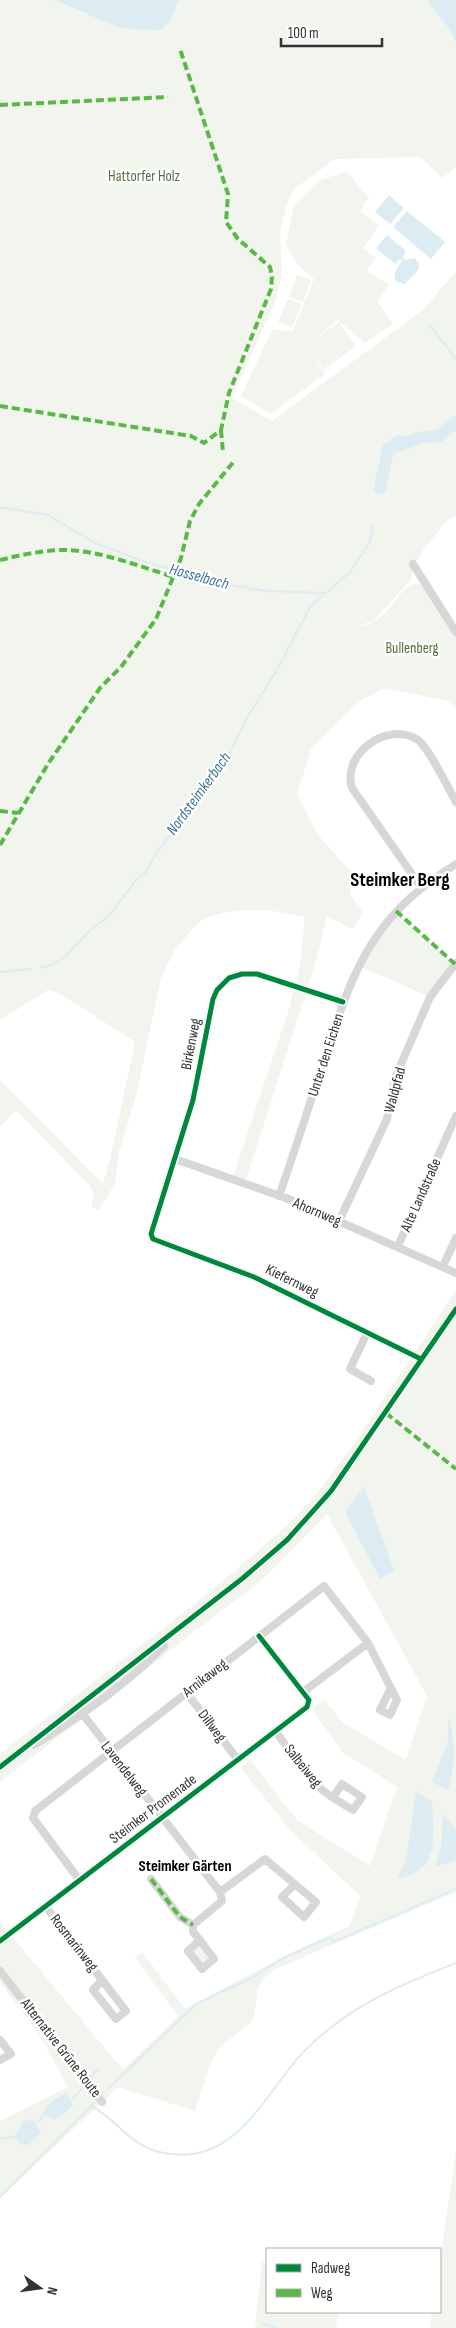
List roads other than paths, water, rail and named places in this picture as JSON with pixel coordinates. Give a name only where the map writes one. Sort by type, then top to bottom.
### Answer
[{"type":"street","points":[[413,564],[456,632]]},
{"type":"street","points":[[421,887],[352,788],[349,773],[350,766],[358,754],[377,740],[391,734],[405,734],[423,744],[456,802]]},
{"type":"street","name":"Unter den Eichen","points":[[280,1196],[343,1002],[370,946],[396,911],[421,887],[456,864]]},
{"type":"street","name":"Waldpfad","points":[[339,1221],[387,1119],[395,1078],[430,998],[456,963]]},
{"type":"street","name":"Birkenweg","points":[[150,1234],[193,1100],[213,999],[222,985],[229,978],[242,974],[257,974],[343,1002]]},
{"type":"street","name":"Alte Landstraße","points":[[398,1246],[456,1116]]},
{"type":"street","name":"Ahornweg","points":[[175,1159],[280,1196],[456,1273]]},
{"type":"street","name":"Kiefernweg","points":[[150,1234],[153,1239],[276,1287],[421,1359]]},
{"type":"street","points":[[443,1266],[456,1238]]},
{"type":"street","points":[[0,1767],[13,1757],[49,1738],[80,1711],[143,1665],[187,1622],[287,1540],[326,1496],[356,1456],[456,1309]]},
{"type":"street","points":[[367,1333],[350,1370],[371,1381]]},
{"type":"street","name":"Arnikaweg","points":[[80,1881],[33,1818],[34,1811],[324,1586],[368,1642]]},
{"type":"street","points":[[259,1636],[303,1692],[368,1642],[391,1688]]},
{"type":"street","name":"Dillweg","points":[[186,1692],[238,1760]]},
{"type":"street","name":"Steimker Promenade","points":[[0,1941],[307,1707],[309,1700],[303,1692]]},
{"type":"street","name":"Lavendelweg","points":[[80,1711],[220,1892],[222,1901],[193,1925]]},
{"type":"street","name":"Salbeiweg","points":[[276,1732],[319,1788],[333,1797]]},
{"type":"street","points":[[220,1892],[265,1859],[286,1876],[316,1902],[304,1916],[282,1897],[295,1884]]},
{"type":"street","points":[[151,1879],[180,1916],[193,1925],[193,1932],[200,1940]]},
{"type":"street","name":"Rosmarinweg","points":[[46,1907],[126,2011],[116,2019],[94,1990],[102,1980]]},
{"type":"street","name":"Alternative Grüne Route","points":[[0,1971],[102,2102]]},
{"type":"street","points":[[0,2040],[12,2054],[1,2062],[0,2060]]},
{"type":"waterway","points":[[429,324],[456,359]]},
{"type":"waterway","name":"Hasselbach","points":[[380,488],[388,449],[420,438],[439,436],[456,422]]},
{"type":"waterway","name":"Hasselbach","points":[[0,507],[48,515],[95,543],[143,561],[222,584],[268,591],[324,593]]},
{"type":"waterway","name":"Nordsteimkerbach","points":[[41,968],[54,964],[66,956],[90,930],[110,915],[136,880],[147,871],[157,852],[188,813],[232,749],[245,721],[277,670],[310,607],[350,572],[370,542],[373,525]]},
{"type":"waterway","name":"Nordsteimkerbach","points":[[0,972],[31,969]]},
{"type":"waterway","points":[[108,2089],[196,2004],[253,1977],[282,1959],[330,1937],[333,1942],[456,1889]]},
{"type":"waterway","points":[[91,2106],[148,2148],[159,2152],[182,2155],[202,2152],[220,2144],[236,2133],[264,2103],[293,2063],[318,2038],[344,2018],[390,1991],[456,1963]]},
{"type":"waterway","points":[[88,2079],[98,2069]]},
{"type":"waterway","points":[[70,2100],[77,2095],[85,2083]]},
{"type":"waterway","points":[[0,2197],[94,2103]]},
{"type":"waterway","points":[[36,2123],[45,2115]]},
{"type":"waterway","points":[[0,2137],[2,2139],[15,2137]]},
{"type":"waterway","points":[[263,2324],[277,2328]]},
{"type":"district","name":"Steimker Berg","points":[[400,880]]},
{"type":"district","name":"Steimker Gärten","points":[[185,1866]]},
{"type":"park label","name":"Hattorfer Holz","points":[[144,176]]},
{"type":"park label","name":"Bullenberg","points":[[412,648]]}]
